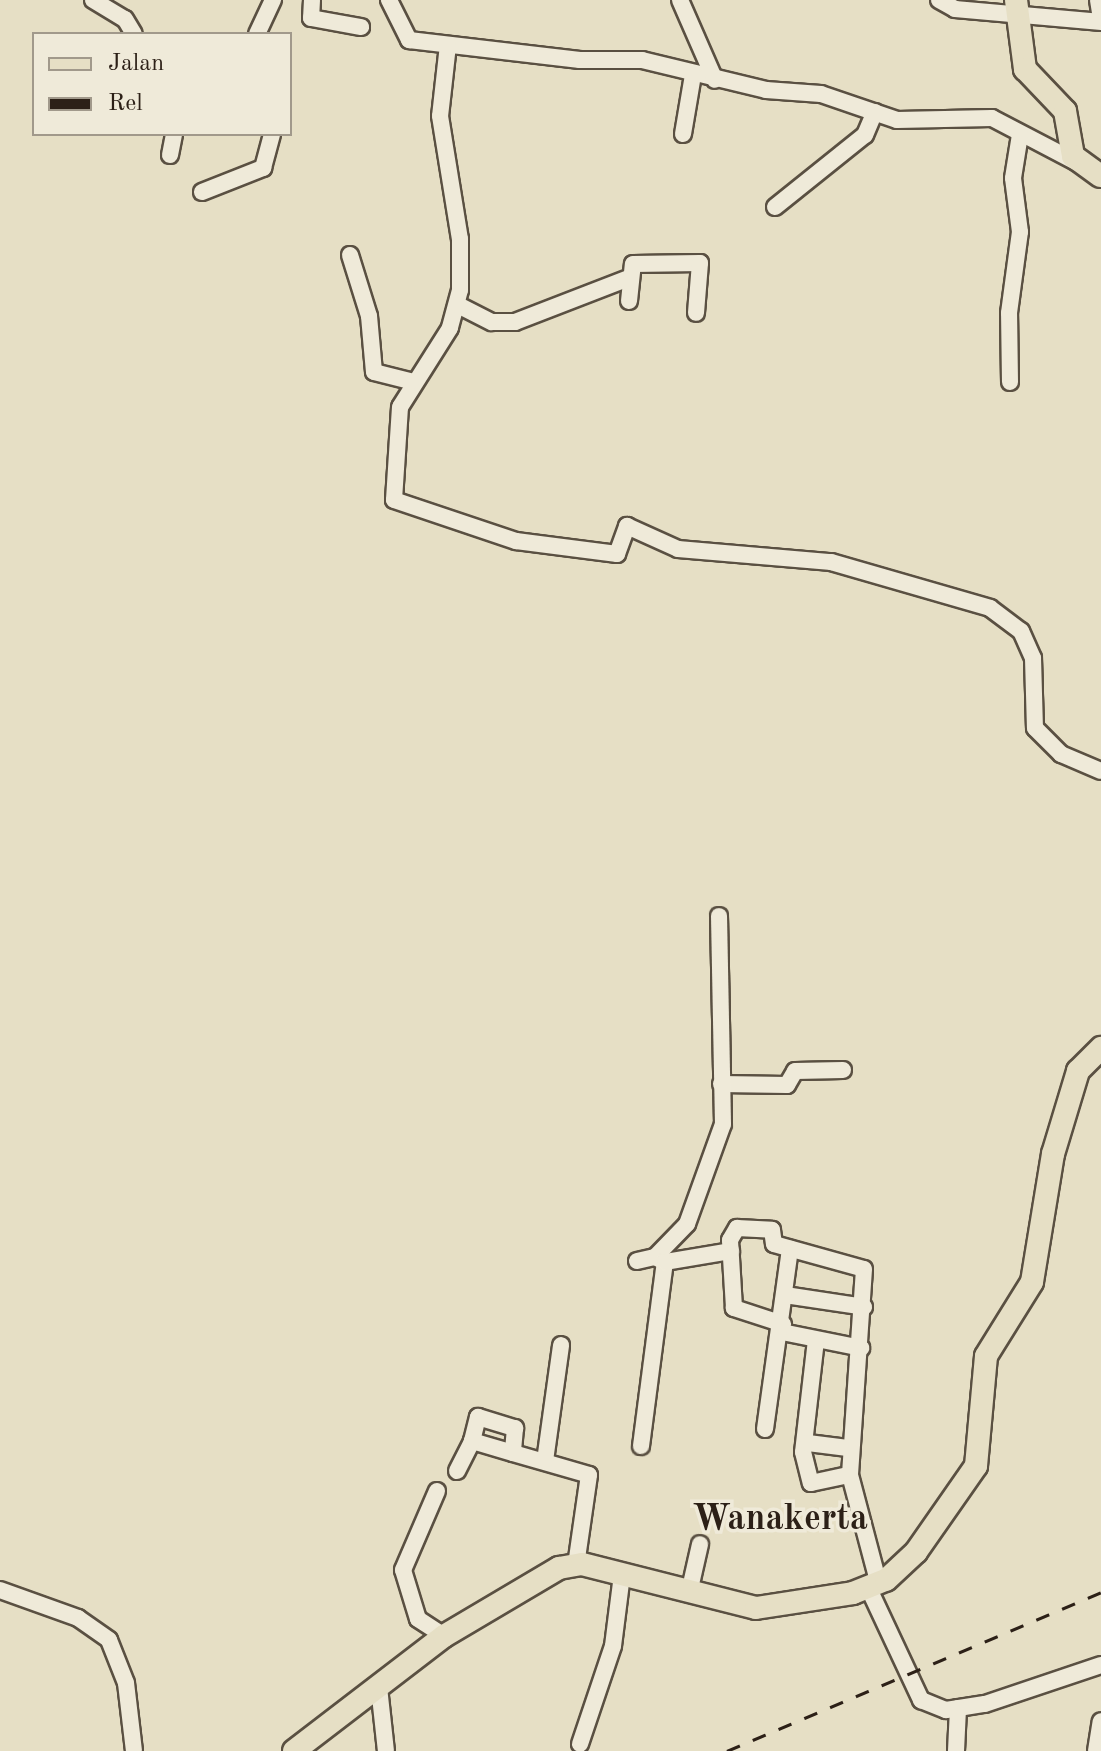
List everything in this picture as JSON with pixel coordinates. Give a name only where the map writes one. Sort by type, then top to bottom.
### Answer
[{"type":"main road","points":[[1016,8],[1019,55],[1065,111],[1080,164],[1101,176]]},
{"type":"main road","points":[[294,1751],[444,1636],[521,1586],[576,1565],[756,1608],[869,1589],[916,1552],[976,1466],[986,1356],[1032,1282],[1053,1154],[1078,1071],[1101,1048]]},
{"type":"street","points":[[93,0],[125,19],[133,32]]},
{"type":"street","points":[[258,32],[273,0]]},
{"type":"street","points":[[312,0],[311,18],[361,27]]},
{"type":"street","points":[[680,0],[715,80]]},
{"type":"street","points":[[939,0],[1101,20],[1098,0]]},
{"type":"street","points":[[392,3],[409,40],[642,60],[715,80],[821,94],[897,120],[992,118],[1080,164]]},
{"type":"street","points":[[448,45],[440,116],[460,239],[458,305],[444,339],[411,381],[398,415],[394,500],[516,541],[617,554],[627,526],[678,549],[831,562],[990,608],[1012,622],[1030,650],[1040,735],[1070,760],[1101,771]]},
{"type":"street","points":[[683,134],[693,75]]},
{"type":"street","points":[[775,207],[865,135],[875,112]]},
{"type":"street","points":[[1010,382],[1009,313],[1020,232],[1013,178],[1020,135]]},
{"type":"street","points":[[170,155],[174,136]]},
{"type":"street","points":[[202,192],[263,168],[271,136]]},
{"type":"street","points":[[350,255],[369,316],[374,372],[411,381]]},
{"type":"street","points":[[629,301],[629,278],[633,264],[702,264],[696,313]]},
{"type":"street","points":[[458,305],[492,322],[515,322],[629,278]]},
{"type":"street","points":[[641,1446],[660,1260],[687,1224],[717,1149],[721,1084],[719,916]]},
{"type":"street","points":[[721,1084],[787,1085],[795,1071],[843,1070]]},
{"type":"street","points":[[861,1348],[816,1340],[734,1308],[731,1233],[751,1226],[772,1230],[774,1244],[864,1269],[861,1348],[848,1448],[850,1475],[877,1577],[869,1589],[916,1694],[936,1708],[958,1708],[1014,1698],[1101,1665]]},
{"type":"street","points":[[765,1429],[783,1328],[790,1249]]},
{"type":"street","points":[[637,1261],[731,1251]]},
{"type":"street","points":[[785,1295],[864,1307]]},
{"type":"street","points":[[816,1340],[808,1443],[803,1452],[811,1483],[850,1475]]},
{"type":"street","points":[[545,1461],[561,1345]]},
{"type":"street","points":[[457,1471],[472,1441],[478,1417],[515,1428],[513,1453]]},
{"type":"street","points":[[472,1441],[589,1475],[576,1565]]},
{"type":"street","points":[[808,1443],[848,1448]]},
{"type":"street","points":[[437,1491],[403,1570],[418,1619],[444,1636]]},
{"type":"street","points":[[689,1593],[700,1544]]},
{"type":"street","points":[[580,1744],[613,1646],[622,1575]]},
{"type":"street","points":[[0,1590],[78,1618],[109,1640],[126,1683],[134,1751]]},
{"type":"street","points":[[379,1687],[386,1751]]},
{"type":"street","points":[[956,1751],[958,1708]]},
{"type":"street","points":[[1096,1751],[1101,1721]]},
{"type":"railway","points":[[727,1751],[1101,1592]]},
{"type":"district","name":"Wanakerta","points":[[780,1521]]}]
